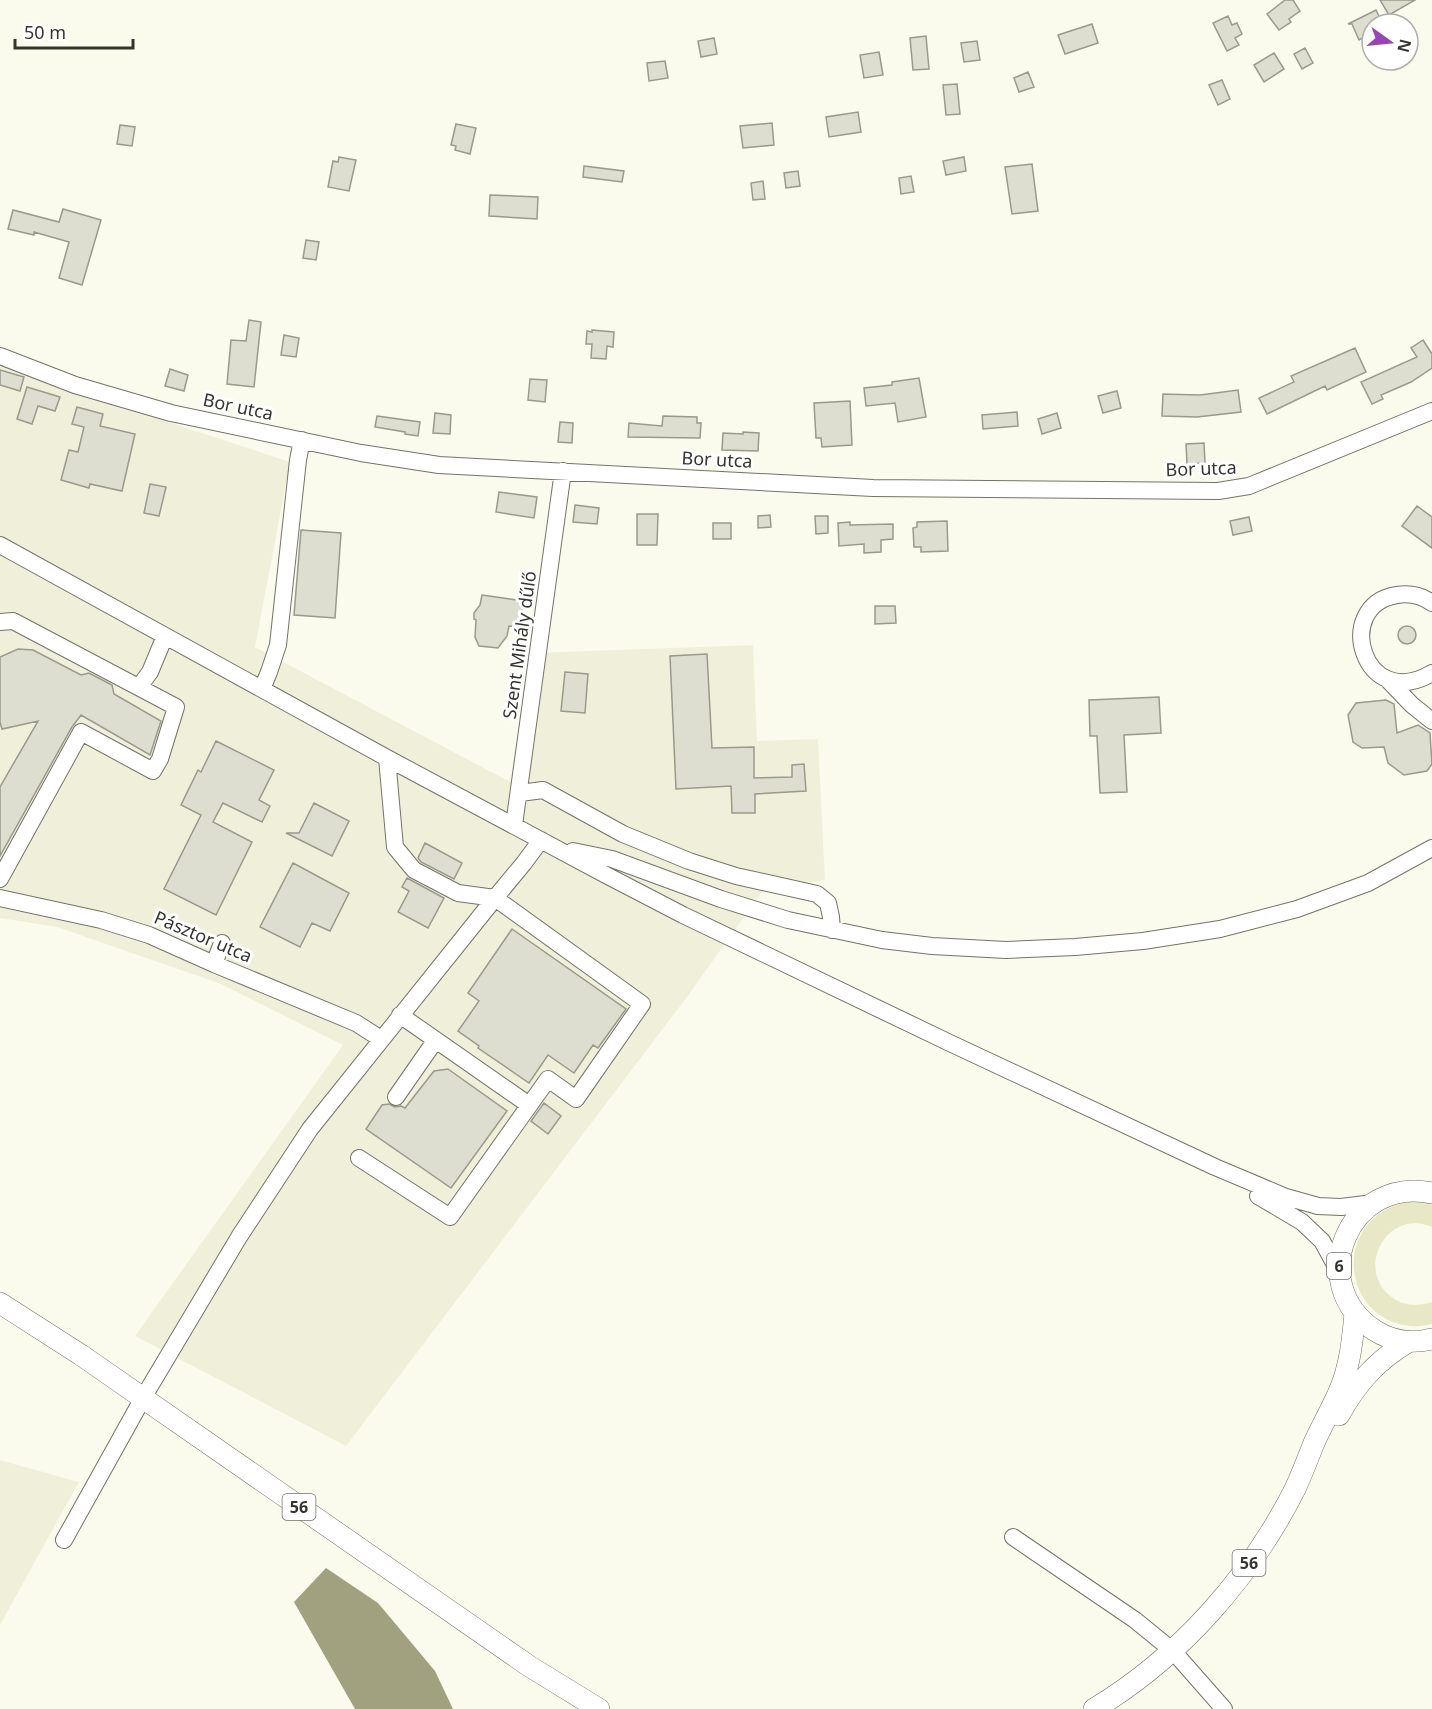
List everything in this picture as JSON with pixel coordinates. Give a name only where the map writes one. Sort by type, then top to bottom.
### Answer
[{"type":"main road","name":"6","points":[[1429,1190],[1402,1192],[1382,1198],[1360,1213],[1343,1240],[1339,1256],[1339,1272],[1344,1294],[1355,1314],[1366,1325],[1393,1339],[1408,1342],[1432,1339]]},
{"type":"main road","name":"56","points":[[0,1304],[81,1355],[529,1666],[599,1709]]},
{"type":"main road","name":"56","points":[[1094,1709],[1130,1686],[1173,1651],[1218,1603],[1258,1550],[1294,1491],[1338,1393],[1347,1369],[1355,1314]]},
{"type":"main road","name":"56","points":[[1307,1462],[1323,1446],[1347,1401],[1374,1366],[1408,1342]]},
{"type":"street","name":"Bor utca","points":[[0,356],[75,385],[171,413],[362,453],[439,465],[873,488],[1218,490],[1249,486],[1432,411]]},
{"type":"street","points":[[262,689],[278,645],[302,440]]},
{"type":"street","name":"Szent Mihály dűlő","points":[[514,825],[563,471]]},
{"type":"street","points":[[0,545],[387,758],[694,920],[941,1039],[1215,1167],[1286,1197],[1318,1206],[1341,1207],[1373,1203]]},
{"type":"street","points":[[1432,603],[1424,597],[1407,593],[1389,596],[1375,605],[1365,619],[1361,636],[1363,653],[1372,668],[1432,721]]},
{"type":"street","points":[[0,622],[13,621],[176,707],[160,759],[153,771],[81,732],[0,879]]},
{"type":"street","points":[[139,687],[150,672],[165,636]]},
{"type":"street","points":[[1386,678],[1403,682],[1426,676]]},
{"type":"street","points":[[1412,705],[1426,676]]},
{"type":"street","points":[[359,1158],[450,1217],[548,1079],[576,1099],[642,1004],[495,898],[458,893],[414,870],[395,847],[387,758]]},
{"type":"street","points":[[520,793],[543,790],[623,834],[689,861],[736,876],[817,894],[828,903],[832,930]]},
{"type":"street","points":[[64,1540],[143,1398],[239,1237],[310,1129],[524,863],[548,843]]},
{"type":"street","points":[[548,843],[612,859],[721,899],[788,920],[882,940],[932,946],[1006,950],[1143,941],[1220,929],[1297,909],[1368,883],[1432,848]]},
{"type":"street","name":"Pásztor utca","points":[[0,898],[101,920],[140,932],[356,1023],[381,1039]]},
{"type":"street","points":[[214,964],[222,943]]},
{"type":"street","points":[[400,1015],[529,1105]]},
{"type":"street","points":[[396,1097],[435,1041]]},
{"type":"street","points":[[1215,1167],[1236,1184],[1302,1222],[1322,1241],[1339,1272]]},
{"type":"street","points":[[1012,1537],[1136,1620],[1173,1651],[1224,1709]]},
{"type":"shaded area","points":[[0,363],[72,390],[290,462],[255,647],[516,785],[534,653],[753,645],[757,741],[818,739],[825,880],[764,889],[687,997],[346,1446],[135,1336],[343,1045],[221,984],[57,927],[0,918]]},
{"type":"shaded area","points":[[1416,1201],[1432,1204],[1432,1227],[1415,1223],[1400,1226],[1388,1234],[1380,1246],[1376,1260],[1376,1275],[1383,1289],[1396,1300],[1414,1305],[1432,1302],[1432,1324],[1423,1326],[1396,1323],[1378,1314],[1366,1301],[1357,1285],[1354,1268],[1355,1250],[1362,1234],[1373,1219],[1395,1205]]},
{"type":"shaded area","points":[[0,1460],[79,1482],[0,1625]]},
{"type":"shaded area","points":[[326,1568],[378,1603],[435,1671],[453,1709],[355,1709],[294,1602]]},
{"type":"building","points":[[1285,0],[1293,0],[1300,11],[1289,19],[1291,22],[1279,30],[1267,14]]},
{"type":"building","points":[[1380,0],[1415,0],[1394,12],[1387,12]]},
{"type":"building","points":[[1228,16],[1232,25],[1237,23],[1242,34],[1235,38],[1239,45],[1227,51],[1213,23]]},
{"type":"building","points":[[1360,18],[1360,39],[1352,24],[1348,24]]},
{"type":"building","points":[[1092,24],[1098,43],[1065,54],[1058,35]]},
{"type":"building","points":[[926,36],[929,69],[913,70],[910,38]]},
{"type":"building","points":[[714,38],[717,54],[701,57],[698,41]]},
{"type":"building","points":[[977,41],[980,60],[964,62],[961,43]]},
{"type":"building","points":[[1305,48],[1313,63],[1302,69],[1294,54]]},
{"type":"building","points":[[879,52],[883,75],[864,78],[860,55]]},
{"type":"building","points":[[1274,53],[1284,69],[1264,82],[1254,65]]},
{"type":"building","points":[[665,61],[668,78],[649,81],[647,63]]},
{"type":"building","points":[[1028,72],[1034,87],[1019,92],[1014,78]]},
{"type":"building","points":[[1222,80],[1230,99],[1218,105],[1209,85]]},
{"type":"building","points":[[957,84],[960,114],[946,115],[943,85]]},
{"type":"building","points":[[858,112],[861,132],[829,137],[826,117]]},
{"type":"building","points":[[772,123],[774,145],[743,148],[740,126]]},
{"type":"building","points":[[456,124],[476,128],[470,154],[455,150],[456,146],[451,145]]},
{"type":"building","points":[[120,125],[135,127],[132,146],[117,144]]},
{"type":"building","points":[[339,157],[356,160],[349,191],[328,187],[333,161],[338,162]]},
{"type":"building","points":[[964,157],[966,171],[946,175],[943,161]]},
{"type":"building","points":[[1032,164],[1038,211],[1012,214],[1005,167]]},
{"type":"building","points":[[584,166],[624,171],[622,182],[583,177]]},
{"type":"building","points":[[798,171],[800,186],[786,188],[784,173]]},
{"type":"building","points":[[911,176],[914,192],[901,194],[899,178]]},
{"type":"building","points":[[763,181],[765,199],[753,200],[751,183]]},
{"type":"building","points":[[490,195],[538,197],[537,219],[489,216]]},
{"type":"building","points":[[63,209],[101,220],[82,285],[59,278],[69,242],[34,232],[34,235],[8,229],[13,210],[59,222]]},
{"type":"building","points":[[306,240],[319,242],[316,260],[303,258]]},
{"type":"building","points":[[249,320],[261,322],[254,387],[227,384],[231,340],[246,341]]},
{"type":"building","points":[[592,330],[614,332],[613,347],[607,346],[606,359],[591,358],[592,344],[586,344],[587,331],[592,332]]},
{"type":"building","points":[[284,335],[299,338],[296,357],[281,355]]},
{"type":"building","points":[[1423,340],[1432,354],[1432,368],[1411,382],[1381,395],[1383,399],[1372,404],[1361,382],[1417,357],[1411,348]]},
{"type":"building","points":[[1355,348],[1366,372],[1327,390],[1325,386],[1267,414],[1259,398],[1294,382],[1291,376]]},
{"type":"building","points":[[170,369],[188,375],[184,391],[165,386]]},
{"type":"building","points":[[0,370],[24,377],[20,391],[0,385]]},
{"type":"building","points":[[919,378],[926,417],[898,422],[895,403],[866,406],[864,388],[892,385],[892,382]]},
{"type":"building","points":[[530,379],[547,380],[545,402],[528,400]]},
{"type":"building","points":[[27,387],[60,397],[55,411],[38,406],[32,424],[17,419]]},
{"type":"building","points":[[1238,390],[1241,412],[1197,417],[1162,416],[1163,394],[1200,395]]},
{"type":"building","points":[[1117,391],[1121,408],[1103,413],[1098,396]]},
{"type":"building","points":[[850,401],[852,445],[822,447],[821,438],[816,438],[814,403]]},
{"type":"building","points":[[77,407],[103,414],[100,426],[135,434],[122,491],[90,484],[89,488],[61,480],[69,450],[78,452],[84,427],[72,424]]},
{"type":"building","points":[[1017,412],[1018,426],[983,429],[982,415]]},
{"type":"building","points":[[435,413],[451,415],[450,434],[433,433]]},
{"type":"building","points":[[1057,413],[1061,428],[1042,434],[1038,419]]},
{"type":"building","points":[[377,416],[420,422],[418,436],[375,427]]},
{"type":"building","points":[[663,416],[697,417],[697,423],[701,423],[700,438],[628,437],[629,423],[662,426]]},
{"type":"building","points":[[560,422],[573,423],[572,443],[558,442]]},
{"type":"building","points":[[743,432],[759,433],[758,451],[722,450],[723,433],[743,434]]},
{"type":"building","points":[[1204,443],[1205,463],[1187,464],[1186,444]]},
{"type":"building","points":[[150,484],[166,487],[159,516],[144,513]]},
{"type":"building","points":[[499,492],[537,497],[534,518],[496,512]]},
{"type":"building","points":[[575,505],[599,508],[597,524],[573,522]]},
{"type":"building","points":[[1417,506],[1432,517],[1432,548],[1402,526]]},
{"type":"building","points":[[637,514],[658,514],[657,545],[637,545]]},
{"type":"building","points":[[770,515],[771,527],[758,528],[758,516]]},
{"type":"building","points":[[815,516],[828,516],[828,533],[816,534]]},
{"type":"building","points":[[1249,517],[1252,531],[1233,535],[1230,521]]},
{"type":"building","points":[[947,521],[948,551],[921,552],[921,547],[914,547],[913,528],[917,527],[917,522]]},
{"type":"building","points":[[850,522],[850,525],[893,524],[893,539],[881,540],[881,552],[864,553],[864,544],[839,546],[838,523]]},
{"type":"building","points":[[713,523],[731,523],[731,539],[713,539]]},
{"type":"building","points":[[301,530],[341,533],[335,618],[294,615]]},
{"type":"building","points":[[482,595],[523,601],[520,627],[509,626],[507,636],[498,648],[479,646],[475,637],[474,613],[480,605]]},
{"type":"building","points":[[875,606],[895,606],[896,623],[875,624]]},
{"type":"building","points":[[1407,626],[1413,629],[1416,635],[1413,641],[1407,644],[1401,641],[1398,635],[1401,629]]},
{"type":"building","points":[[18,649],[33,650],[81,675],[89,673],[112,685],[114,694],[161,721],[150,755],[81,715],[72,727],[0,856],[0,787],[38,721],[2,729],[0,722],[0,657]]},
{"type":"building","points":[[707,654],[712,748],[754,747],[754,778],[792,777],[792,765],[804,764],[806,791],[755,794],[755,813],[732,813],[731,786],[676,789],[670,656]]},
{"type":"building","points":[[565,672],[588,674],[585,713],[561,711]]},
{"type":"building","points":[[1159,697],[1161,733],[1124,735],[1127,792],[1100,793],[1097,736],[1090,736],[1089,700]]},
{"type":"building","points":[[1386,700],[1394,704],[1397,733],[1418,725],[1430,733],[1432,764],[1427,771],[1404,775],[1388,763],[1384,747],[1362,748],[1353,742],[1348,715],[1356,703]]},
{"type":"building","points":[[216,741],[274,770],[259,800],[270,806],[262,822],[223,803],[213,822],[252,842],[216,915],[164,889],[201,815],[181,805],[198,770],[201,772]]},
{"type":"building","points":[[314,803],[349,821],[332,856],[286,833],[299,833]]},
{"type":"building","points":[[425,843],[462,863],[454,879],[421,862],[418,858]]},
{"type":"building","points":[[293,863],[349,893],[330,931],[312,923],[300,947],[260,927]]},
{"type":"building","points":[[407,878],[444,898],[428,928],[398,912],[409,891],[402,887]]},
{"type":"building","points":[[512,929],[626,1009],[598,1048],[593,1045],[574,1073],[548,1055],[529,1083],[478,1048],[479,1046],[458,1031],[479,1001],[468,993]]},
{"type":"building","points":[[448,1069],[507,1111],[451,1188],[366,1129],[382,1105],[389,1104],[405,1108],[434,1071]]},
{"type":"building","points":[[544,1103],[561,1116],[548,1134],[531,1121]]}]
